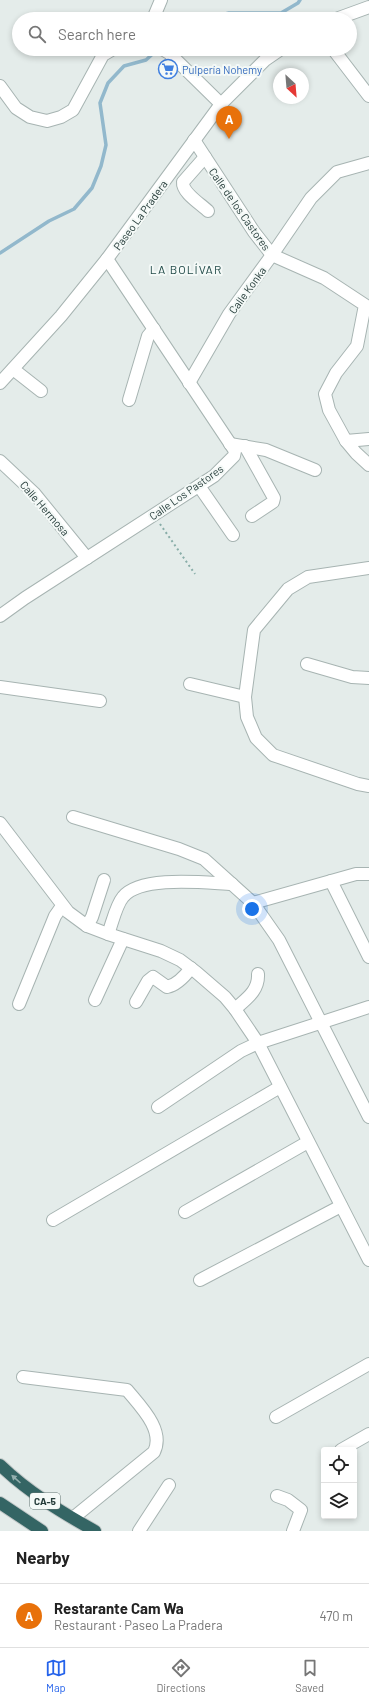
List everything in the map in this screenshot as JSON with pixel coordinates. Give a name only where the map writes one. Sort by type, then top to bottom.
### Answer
[{"type":"highway","name":"CA-5","points":[[0,1465],[18,1482],[95,1531]]},
{"type":"highway","name":"CA-5","points":[[0,1503],[42,1531]]},
{"type":"street","points":[[156,12],[161,0]]},
{"type":"street","points":[[355,12],[369,7]]},
{"type":"street","points":[[0,86],[16,108],[30,117],[47,121],[61,117],[73,110],[102,56]]},
{"type":"street","points":[[170,56],[221,104]]},
{"type":"street","name":"Paseo La Pradera","points":[[0,383],[61,316],[107,259],[221,104],[271,56]]},
{"type":"street","points":[[338,56],[369,96]]},
{"type":"street","name":"Calle de los Castores","points":[[194,140],[254,232],[272,255],[324,278],[367,304],[357,346],[336,373],[326,394],[329,410],[346,441],[369,465]]},
{"type":"street","points":[[205,157],[183,182],[182,186],[208,211]]},
{"type":"street","name":"Calle Konka","points":[[189,383],[229,314],[311,198],[337,172],[369,163]]},
{"type":"street","points":[[107,259],[230,444],[266,450],[315,470]]},
{"type":"street","points":[[129,400],[148,336],[154,329]]},
{"type":"street","points":[[13,369],[41,391]]},
{"type":"street","points":[[346,441],[369,439]]},
{"type":"street","name":"Calle Los Pastores","points":[[0,616],[25,598],[153,516],[218,472],[234,456],[235,451],[230,444]]},
{"type":"street","points":[[245,446],[274,498],[273,502],[252,516]]},
{"type":"street","name":"Calle Hermosa","points":[[0,461],[34,493],[87,558]]},
{"type":"street","points":[[198,486],[233,535]]},
{"type":"street","points":[[369,568],[308,578],[288,589],[254,630],[245,697],[247,717],[256,738],[273,755],[358,784],[369,786]]},
{"type":"street","points":[[307,664],[352,676],[369,678]]},
{"type":"street","points":[[190,684],[245,697]]},
{"type":"street","points":[[0,687],[100,701]]},
{"type":"street","points":[[73,817],[179,849],[204,859],[253,903],[280,940],[369,1117]]},
{"type":"street","points":[[0,823],[62,906],[87,926],[161,951],[180,960],[211,984],[235,1009],[258,1043],[369,1260]]},
{"type":"street","points":[[253,903],[356,874],[369,874]]},
{"type":"street","points":[[87,926],[92,917],[104,880]]},
{"type":"street","points":[[331,881],[369,957]]},
{"type":"street","points":[[108,934],[121,899],[133,890],[160,883],[232,884]]},
{"type":"street","points":[[19,1004],[56,916],[62,906]]},
{"type":"street","points":[[95,1000],[123,939]]},
{"type":"street","points":[[136,1002],[150,979],[153,977],[167,986],[172,986],[191,968]]},
{"type":"street","points":[[235,1009],[256,989],[258,974]]},
{"type":"street","points":[[158,1107],[241,1051],[258,1043],[369,1007]]},
{"type":"street","points":[[53,1220],[280,1087]]},
{"type":"street","points":[[185,1212],[308,1142]]},
{"type":"street","points":[[200,1280],[341,1206]]},
{"type":"street","points":[[276,1417],[369,1364]]},
{"type":"street","points":[[23,1377],[127,1390],[149,1418],[157,1437],[158,1444],[154,1452],[73,1518]]},
{"type":"street","points":[[346,1447],[369,1434]]},
{"type":"street","points":[[139,1531],[169,1485]]},
{"type":"street","points":[[277,1496],[288,1500],[301,1510],[293,1531]]},
{"type":"path","points":[[153,516],[195,574]]},
{"type":"waterway","points":[[283,12],[298,3],[300,0]]},
{"type":"waterway","points":[[0,253],[49,221],[74,209],[92,188],[101,166],[106,145],[100,103],[108,83],[124,66],[146,60],[150,56]]},
{"type":"place","name":"Pulpería Nohemy","points":[[168,69]]},
{"type":"place","name":"Restarante Cam Wa","points":[[229,139]]},
{"type":"district","name":"LA BOLÍVAR","points":[[186,269]]}]
